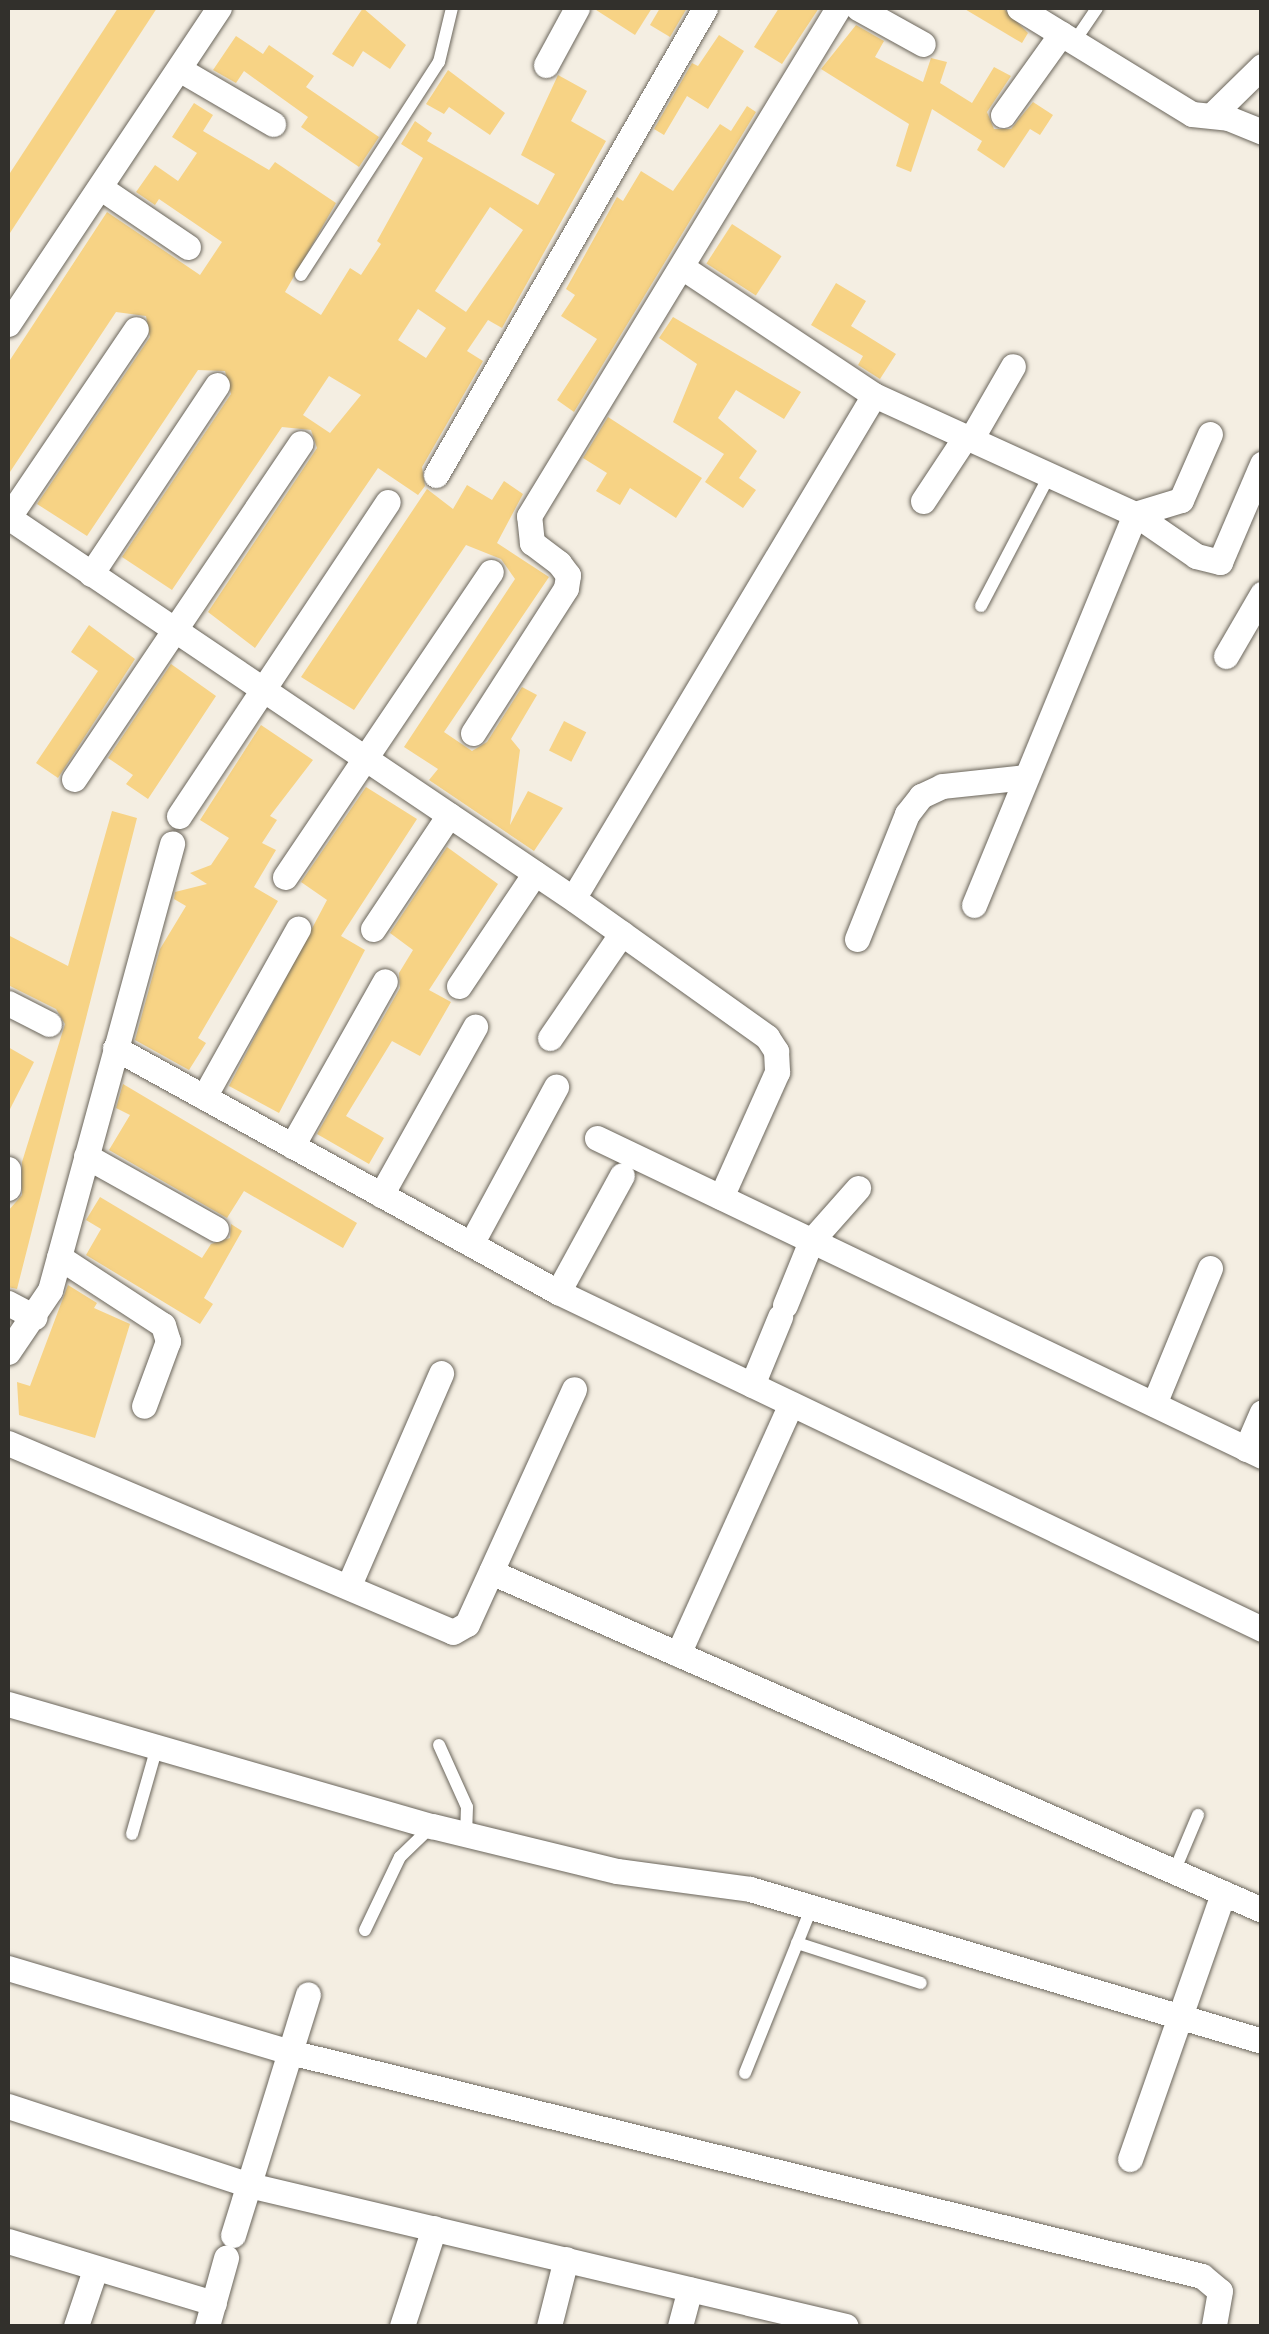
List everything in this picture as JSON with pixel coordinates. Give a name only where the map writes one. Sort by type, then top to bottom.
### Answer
[{"type":"street","points":[[8,324],[219,8]]},
{"type":"street","points":[[546,65],[577,8]]},
{"type":"street","points":[[436,475],[705,8]]},
{"type":"street","points":[[473,733],[566,588],[568,575],[532,544],[529,516],[838,8]]},
{"type":"street","points":[[858,8],[923,44]]},
{"type":"street","points":[[1019,8],[1169,102],[1262,132]]},
{"type":"street","points":[[1003,115],[1067,38]]},
{"type":"street","points":[[1212,115],[1262,66]]},
{"type":"street","points":[[179,68],[273,124]]},
{"type":"street","points":[[100,188],[188,247]]},
{"type":"street","points":[[682,267],[874,396],[1135,514],[1196,556],[1220,562],[1262,464]]},
{"type":"street","points":[[136,328],[8,518],[536,873],[776,1051],[777,1072],[721,1197]]},
{"type":"street","points":[[923,500],[1014,366]]},
{"type":"street","points":[[91,574],[217,384]]},
{"type":"street","points":[[580,887],[874,396]]},
{"type":"street","points":[[1135,514],[1181,500],[1210,434]]},
{"type":"street","points":[[74,779],[301,443]]},
{"type":"street","points":[[179,816],[388,502]]},
{"type":"street","points":[[974,905],[1135,514]]},
{"type":"street","points":[[284,877],[491,572]]},
{"type":"street","points":[[1226,656],[1262,594]]},
{"type":"street","points":[[858,939],[908,814],[921,796],[942,786],[1026,777]]},
{"type":"street","points":[[374,929],[449,814]]},
{"type":"street","points":[[8,1352],[34,1316],[59,1257],[172,843]]},
{"type":"street","points":[[459,986],[536,873]]},
{"type":"street","points":[[204,1097],[298,929]]},
{"type":"street","points":[[550,1038],[622,934]]},
{"type":"street","points":[[292,1146],[385,981]]},
{"type":"street","points":[[8,1003],[49,1024]]},
{"type":"street","points":[[381,1194],[475,1027]]},
{"type":"street","points":[[115,1048],[558,1292],[1262,1629]]},
{"type":"street","points":[[472,1244],[556,1087]]},
{"type":"street","points":[[597,1138],[1254,1453],[1262,1412]]},
{"type":"street","points":[[86,1156],[216,1229]]},
{"type":"street","points":[[8,1169],[8,1188]]},
{"type":"street","points":[[558,1292],[622,1174]]},
{"type":"street","points":[[752,1386],[811,1241],[858,1188]]},
{"type":"street","points":[[59,1257],[163,1325],[168,1341],[144,1406]]},
{"type":"street","points":[[1154,1404],[1210,1268]]},
{"type":"street","points":[[8,1303],[34,1316]]},
{"type":"street","points":[[348,1586],[442,1373]]},
{"type":"street","points":[[8,1443],[453,1632],[467,1624],[574,1389]]},
{"type":"street","points":[[678,1654],[791,1404]]},
{"type":"street","points":[[491,1572],[1262,1910]]},
{"type":"street","points":[[8,1704],[432,1826],[616,1872],[714,1880],[812,1906],[1262,2041]]},
{"type":"street","points":[[1130,2160],[1183,2016],[1222,1893]]},
{"type":"street","points":[[8,1968],[290,2052],[1202,2276],[1220,2292],[1214,2326]]},
{"type":"street","points":[[8,2241],[210,2315],[308,1994]]},
{"type":"street","points":[[8,2106],[249,2186],[690,2289],[811,2322],[846,2326]]},
{"type":"street","points":[[402,2326],[434,2228]]},
{"type":"street","points":[[549,2326],[566,2259]]},
{"type":"street","points":[[76,2326],[95,2270]]},
{"type":"street","points":[[680,2326],[690,2289]]},
{"type":"lane","points":[[301,275],[438,62],[452,8]]},
{"type":"lane","points":[[1067,38],[1097,8]]},
{"type":"lane","points":[[981,606],[1048,476]]},
{"type":"lane","points":[[132,1834],[157,1746]]},
{"type":"lane","points":[[439,1746],[467,1808],[466,1832]]},
{"type":"lane","points":[[1174,1872],[1198,1814]]},
{"type":"lane","points":[[365,1930],[400,1857],[432,1826]]},
{"type":"lane","points":[[746,2073],[812,1906]]},
{"type":"lane","points":[[797,1943],[921,1983]]},
{"type":"building","points":[[118,8],[157,8],[8,236],[8,176]]},
{"type":"building","points":[[363,8],[406,45],[390,69],[363,51],[353,67],[332,54]]},
{"type":"building","points":[[593,8],[652,8],[635,35]]},
{"type":"building","points":[[660,8],[687,8],[670,37],[650,25]]},
{"type":"building","points":[[779,8],[819,8],[782,64],[754,47]]},
{"type":"building","points":[[963,8],[1003,8],[1028,33],[1022,43]]},
{"type":"building","points":[[856,25],[884,41],[875,57],[923,82],[931,58],[947,62],[940,83],[972,103],[994,67],[1011,76],[987,112],[994,129],[1011,129],[1033,102],[1053,115],[1040,135],[1030,129],[1004,168],[977,150],[982,141],[932,109],[911,172],[896,166],[909,124],[821,69]]},
{"type":"building","points":[[719,35],[744,51],[708,109],[687,96],[664,135],[654,129],[692,63],[698,66]]},
{"type":"building","points":[[236,36],[263,54],[269,45],[314,76],[306,87],[379,137],[359,167],[301,127],[308,117],[244,71],[236,83],[213,70]]},
{"type":"building","points":[[448,70],[505,113],[490,135],[449,107],[444,114],[426,104]]},
{"type":"building","points":[[558,75],[587,91],[571,121],[606,141],[502,328],[488,320],[467,351],[483,361],[422,467],[425,486],[418,495],[378,468],[255,648],[208,612],[317,448],[311,430],[282,427],[172,590],[122,557],[231,394],[225,371],[198,370],[87,536],[37,504],[150,337],[146,316],[116,312],[8,475],[8,363],[107,212],[200,275],[222,242],[159,199],[155,205],[136,192],[155,165],[178,181],[197,153],[172,137],[194,103],[213,115],[203,131],[269,170],[275,162],[336,203],[285,292],[321,315],[350,268],[361,275],[381,244],[377,241],[423,158],[401,144],[415,121],[432,133],[427,141],[538,205],[555,174],[521,155]],"holes":[[[490,207],[523,230],[466,312],[435,291]],[[418,309],[446,328],[426,358],[398,340]],[[329,376],[361,395],[330,433],[303,415]]]},
{"type":"building","points":[[747,106],[756,112],[574,412],[557,400],[597,339],[561,316],[575,295],[566,289],[617,197],[623,201],[641,171],[673,191],[720,124],[731,131]]},
{"type":"building","points":[[732,224],[781,256],[756,296],[706,263]]},
{"type":"building","points":[[836,283],[866,301],[851,326],[896,354],[880,379],[858,365],[863,356],[811,325]]},
{"type":"building","points":[[673,317],[801,392],[784,419],[736,390],[718,418],[757,451],[739,478],[756,490],[743,508],[705,482],[724,454],[673,422],[697,364],[659,338]]},
{"type":"building","points":[[608,417],[702,478],[676,518],[630,488],[620,505],[596,491],[607,473],[583,458]]},
{"type":"building","points":[[504,481],[523,494],[497,543],[549,577],[444,732],[472,751],[487,742],[522,687],[537,695],[511,739],[520,750],[510,825],[528,791],[563,808],[534,851],[429,780],[438,769],[404,747],[515,579],[501,559],[466,545],[354,710],[301,677],[427,489],[453,509],[467,485],[492,500]]},
{"type":"building","points":[[89,625],[135,659],[58,778],[36,763],[98,671],[71,652]]},
{"type":"building","points":[[171,664],[216,696],[148,799],[126,784],[133,775],[108,758]]},
{"type":"building","points":[[564,721],[586,732],[571,762],[549,750]]},
{"type":"building","points":[[261,725],[313,760],[270,816],[277,820],[262,843],[276,850],[254,887],[278,901],[198,1038],[206,1043],[189,1070],[135,1040],[160,949],[186,906],[174,899],[175,892],[207,884],[190,873],[211,865],[229,838],[200,820]]},
{"type":"building","points":[[366,787],[417,819],[341,936],[365,950],[279,1113],[229,1086],[327,900],[301,882]]},
{"type":"building","points":[[112,811],[137,818],[17,1289],[8,1287],[8,1211],[22,1195],[22,1162],[65,1024],[56,1009],[8,985],[8,935],[68,966]]},
{"type":"building","points":[[447,847],[498,884],[429,990],[451,1002],[420,1056],[392,1041],[346,1116],[384,1138],[369,1164],[317,1134],[400,988],[399,973],[413,950],[390,933]]},
{"type":"building","points":[[8,1047],[34,1062],[8,1113]]},
{"type":"building","points":[[123,1084],[357,1223],[343,1248],[244,1191],[227,1218],[109,1150],[130,1115],[116,1108]]},
{"type":"building","points":[[100,1197],[202,1258],[211,1244],[230,1238],[231,1224],[242,1231],[204,1298],[213,1304],[200,1324],[86,1255],[101,1229],[86,1220]]},
{"type":"building","points":[[68,1285],[97,1303],[94,1308],[130,1324],[95,1438],[19,1415],[17,1382],[30,1386]]}]
